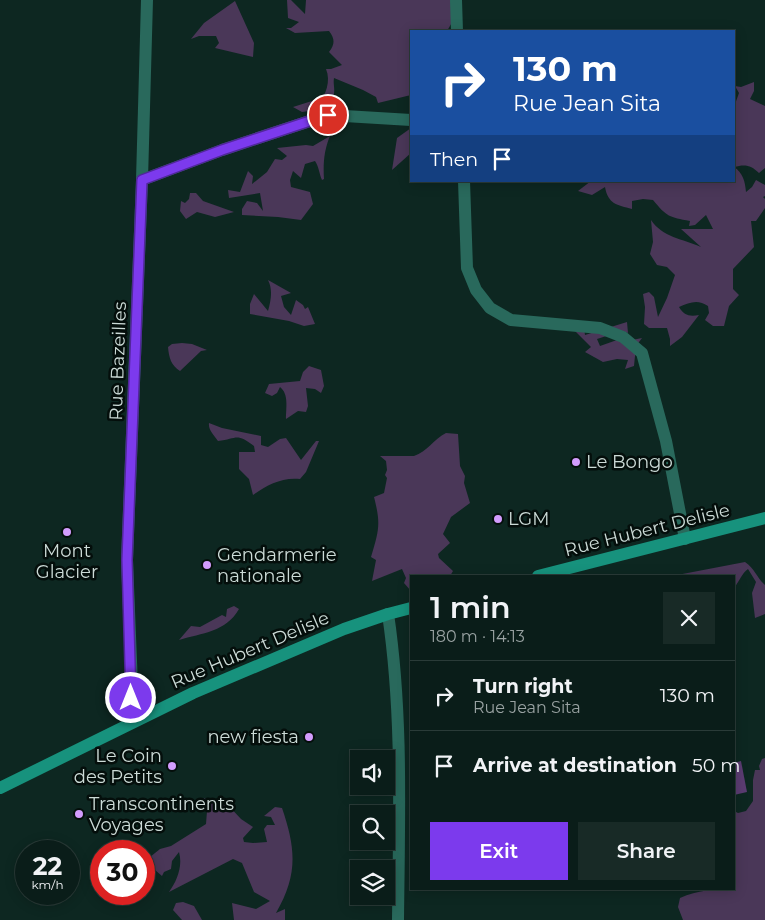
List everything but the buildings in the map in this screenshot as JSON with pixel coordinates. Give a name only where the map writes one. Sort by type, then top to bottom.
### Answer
[{"type":"main road","name":"Rue Hubert Delisle","points":[[542,575],[765,518]]},
{"type":"main road","name":"Rue Hubert Delisle","points":[[0,788],[193,693],[344,629],[410,608]]},
{"type":"street","name":"Rue Bazeilles","points":[[131,723],[132,686],[127,560],[147,0]]},
{"type":"street","points":[[456,0],[458,30]]},
{"type":"street","points":[[142,180],[222,150],[328,115],[410,120]]},
{"type":"street","points":[[464,182],[467,268],[476,290],[490,308],[510,320],[600,328],[623,337],[642,353],[666,441],[685,539]]},
{"type":"street","points":[[388,614],[395,666],[399,788],[398,920]]},
{"type":"shaded area","points":[[287,0],[291,0],[305,14],[306,0],[457,0],[454,19],[448,30],[410,30],[410,95],[378,103],[376,97],[334,78],[334,94],[330,103],[317,110],[302,112],[293,107],[315,100],[318,104],[327,88],[328,78],[326,69],[342,65],[329,52],[334,42],[329,31],[295,33],[286,28],[291,28],[299,22],[288,18]]},
{"type":"shaded area","points":[[235,1],[254,43],[253,57],[215,48],[219,43],[216,36],[199,36],[191,39],[204,23]]},
{"type":"shaded area","points":[[754,82],[754,91],[750,99],[765,106],[765,168],[759,173],[748,166],[735,167],[735,104],[739,93],[735,86],[741,87]]},
{"type":"shaded area","points":[[410,129],[410,154],[392,170],[397,138]]},
{"type":"shaded area","points":[[330,136],[324,157],[324,179],[322,180],[315,161],[305,164],[301,178],[293,171],[290,180],[291,187],[310,192],[313,204],[301,220],[242,215],[242,209],[247,201],[257,203],[263,211],[260,193],[229,198],[228,190],[240,192],[248,171],[253,176],[252,184],[267,172],[275,159],[282,160],[287,156],[277,148],[313,146]]},
{"type":"shaded area","points":[[735,168],[743,178],[746,192],[756,180],[765,185],[765,196],[763,197],[765,199],[765,208],[756,221],[751,221],[754,247],[733,269],[733,289],[739,295],[729,306],[724,326],[713,326],[705,320],[709,313],[708,306],[701,302],[694,302],[679,307],[687,315],[699,315],[682,337],[670,346],[667,328],[649,328],[644,324],[645,307],[643,294],[649,292],[654,297],[658,317],[675,275],[667,267],[657,265],[650,254],[653,242],[651,220],[667,234],[701,247],[681,229],[713,229],[706,215],[695,225],[689,226],[690,221],[669,215],[653,200],[632,201],[632,209],[614,203],[608,197],[605,187],[592,195],[578,191],[590,182],[735,182]]},
{"type":"shaded area","points":[[190,193],[196,193],[203,201],[234,212],[215,217],[197,212],[186,219],[180,211],[181,201],[185,203],[189,199]]},
{"type":"shaded area","points":[[268,280],[291,293],[281,296],[284,307],[291,315],[296,300],[305,309],[308,307],[315,324],[304,326],[289,321],[250,314],[250,304],[254,294],[268,311],[271,288]]},
{"type":"shaded area","points":[[583,322],[585,335],[627,322],[628,333],[622,331],[597,339],[600,346],[617,340],[642,338],[636,346],[634,366],[625,369],[628,360],[617,359],[603,362],[585,352],[591,347],[575,331]]},
{"type":"shaded area","points":[[172,344],[192,344],[207,350],[201,351],[180,371],[171,361],[168,347]]},
{"type":"shaded area","points":[[309,366],[321,370],[324,386],[321,393],[315,389],[306,388],[308,406],[306,412],[298,411],[286,419],[286,402],[283,390],[280,387],[277,393],[272,396],[265,393],[269,384],[300,381],[303,372]]},
{"type":"shaded area","points":[[209,423],[222,428],[261,436],[261,445],[268,447],[280,439],[286,438],[301,460],[316,441],[319,441],[306,472],[300,479],[287,479],[275,482],[253,495],[249,479],[239,469],[239,452],[255,452],[254,446],[240,438],[218,441],[210,430]]},
{"type":"shaded area","points":[[446,433],[458,434],[460,466],[465,476],[464,483],[470,503],[451,517],[443,534],[450,543],[438,554],[439,558],[453,571],[451,575],[410,575],[410,590],[404,583],[406,578],[402,569],[372,581],[376,560],[371,557],[378,527],[378,514],[374,497],[384,493],[387,478],[385,475],[387,470],[386,461],[380,456],[414,456],[423,452]]},
{"type":"shaded area","points":[[745,562],[765,585],[765,614],[755,618],[752,593],[756,582],[748,569],[735,586],[735,575],[677,575]]},
{"type":"shaded area","points":[[234,606],[239,609],[227,623],[205,633],[179,640],[191,626],[200,627],[222,615],[226,617],[227,609]]},
{"type":"shaded area","points":[[765,758],[765,920],[683,920],[678,907],[680,898],[706,890],[735,890],[735,812],[738,813],[746,811],[753,801],[755,770],[760,770],[759,766],[762,759]]},
{"type":"shaded area","points":[[741,761],[747,792],[735,795],[735,763]]},
{"type":"shaded area","points":[[204,798],[218,806],[227,804],[241,819],[253,827],[243,838],[244,842],[253,843],[267,842],[264,829],[267,825],[275,825],[271,817],[264,816],[275,807],[282,808],[290,836],[293,862],[288,886],[276,913],[285,909],[285,920],[234,920],[232,903],[256,909],[270,901],[254,892],[242,863],[233,859],[169,892],[178,873],[180,863],[179,852],[172,861],[171,869],[164,872],[162,876],[155,870],[155,853],[160,849],[171,846],[206,824],[207,811]]},
{"type":"shaded area","points":[[183,902],[194,906],[202,920],[182,920],[173,910],[176,903]]},
{"type":"place","name":"Le Bongo","points":[[576,462]]},
{"type":"place","name":"LGM","points":[[498,519]]},
{"type":"place","name":"Mont Glacier","points":[[67,532]]},
{"type":"place","name":"Gendarmerie nationale","points":[[207,565]]},
{"type":"place","name":"new fiesta","points":[[309,737]]},
{"type":"place","name":"Le Coin des Petits","points":[[172,766]]},
{"type":"place","name":"Transcontinents Voyages","points":[[79,814]]},
{"type":"route","points":[[131,698],[127,560],[142,180],[222,150],[328,115]]}]
